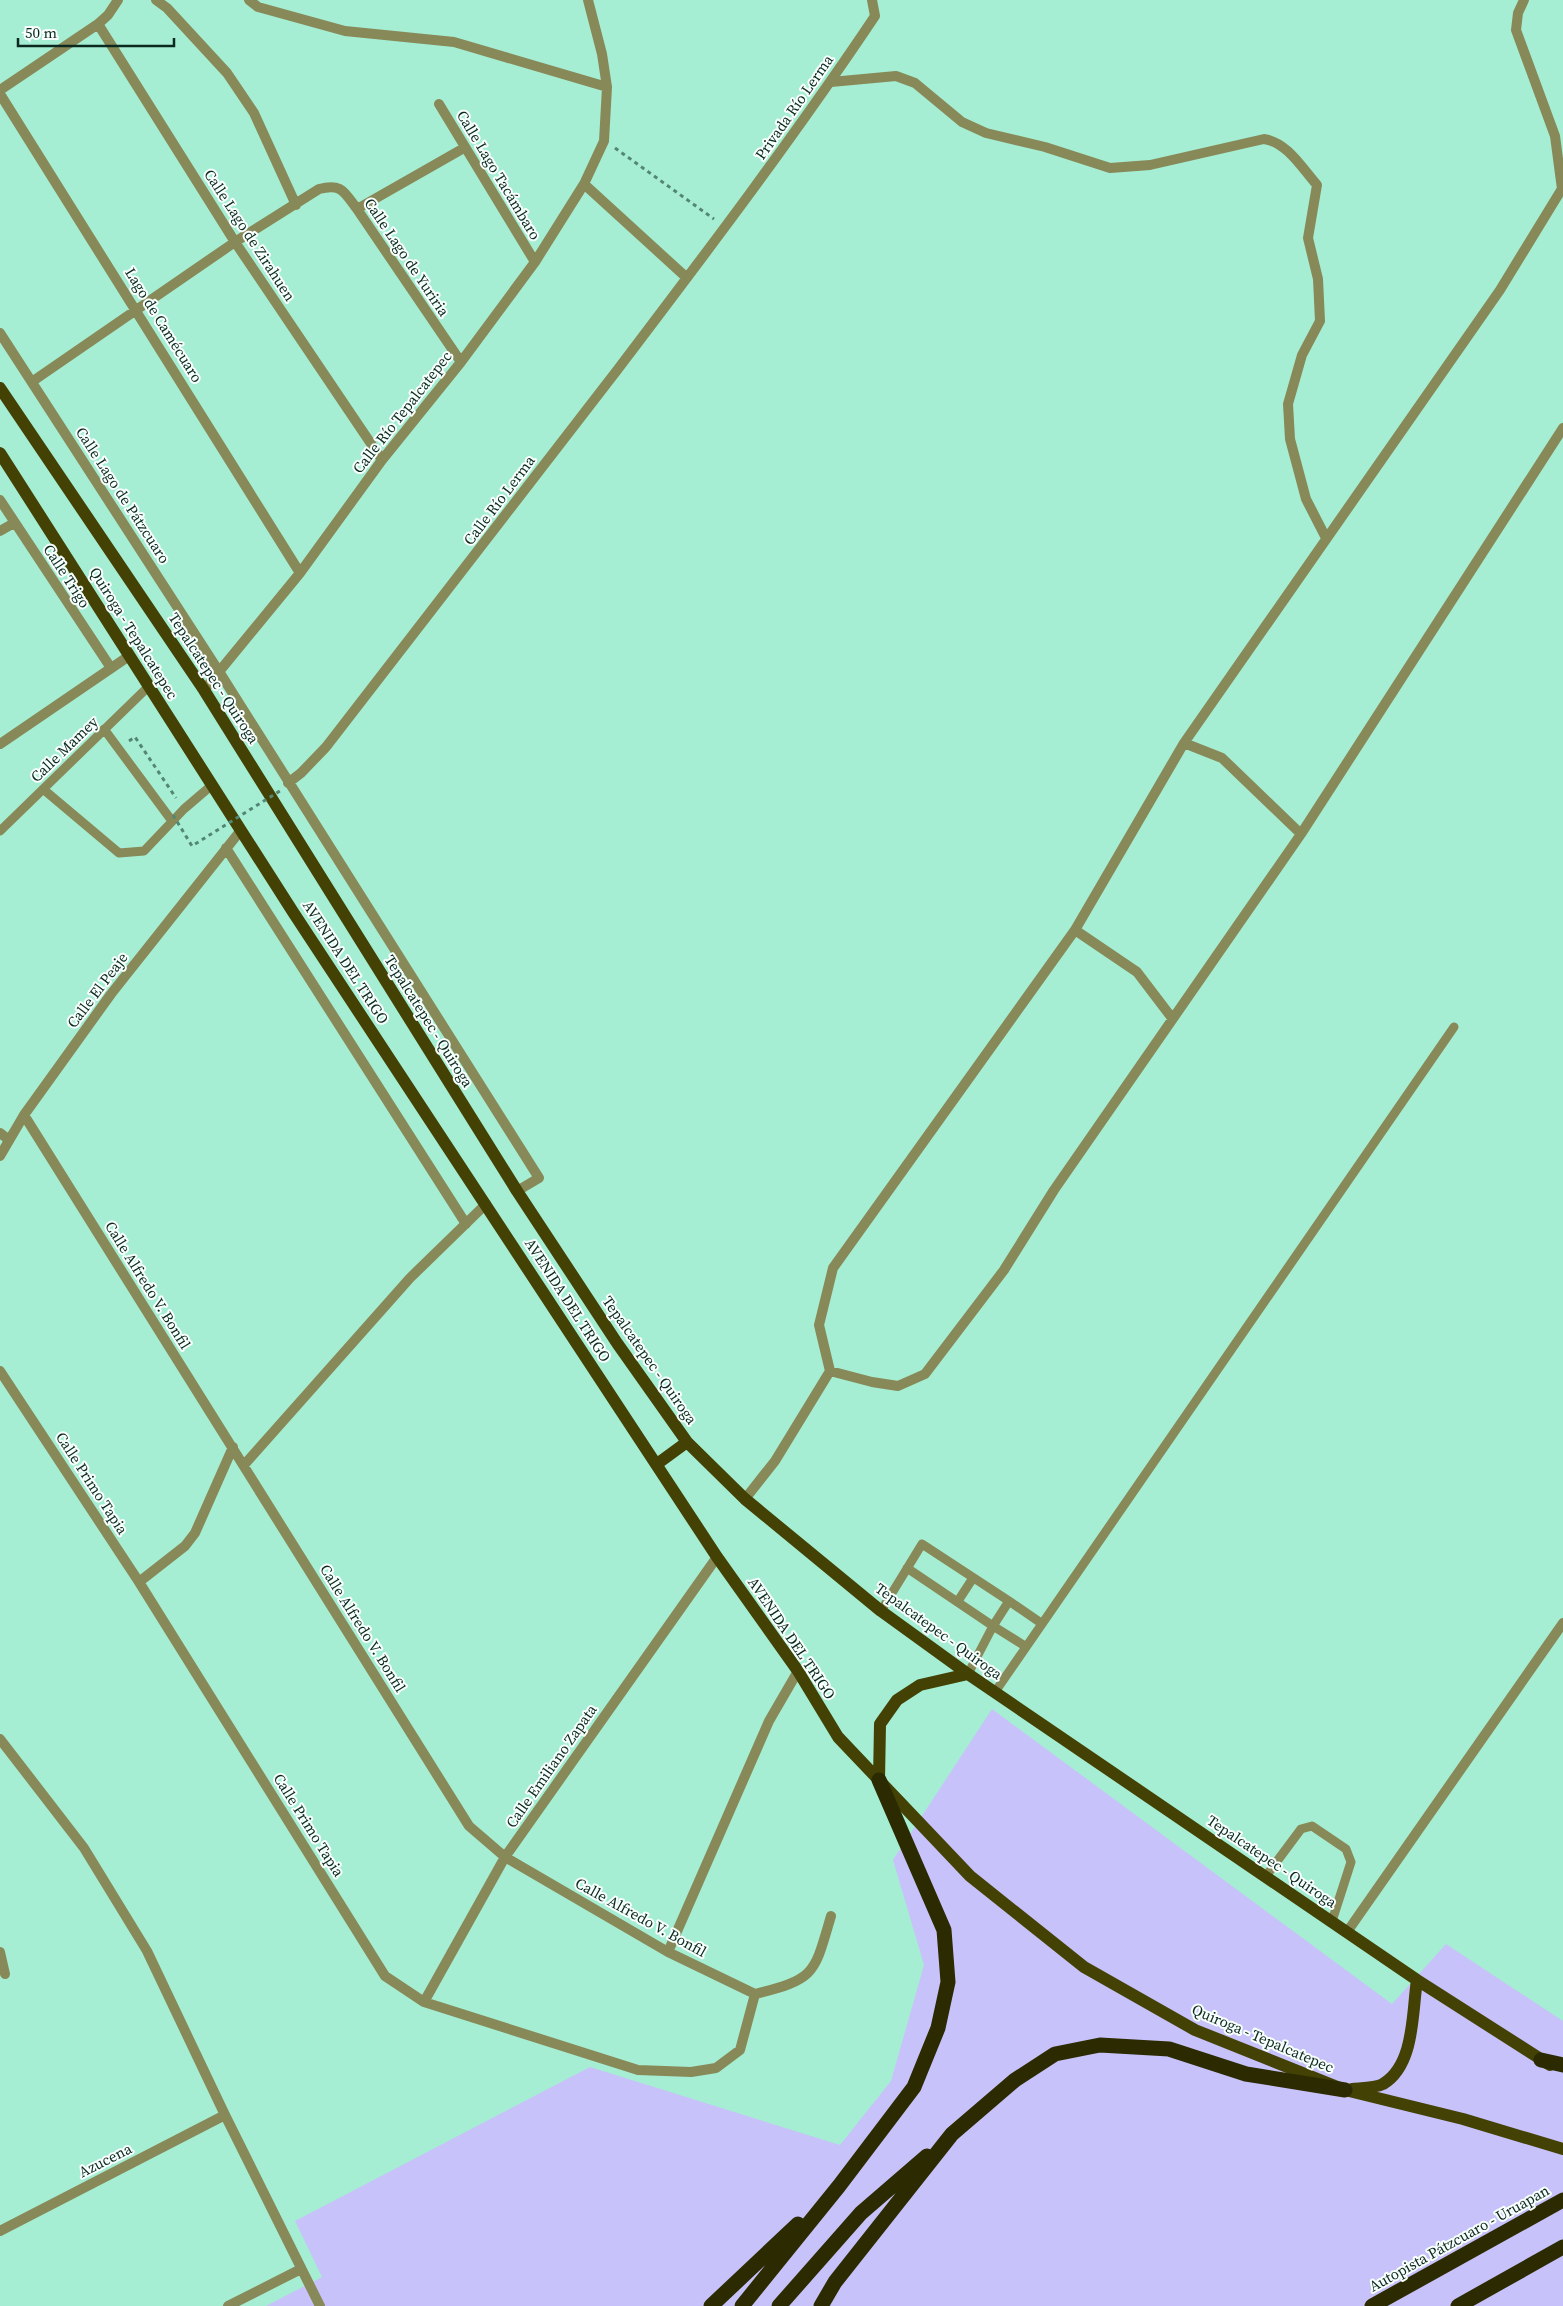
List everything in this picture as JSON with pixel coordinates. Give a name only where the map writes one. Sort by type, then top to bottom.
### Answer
[{"type":"highway","points":[[742,2306],[839,2186],[914,2087],[938,2028],[948,1982],[944,1930],[879,1780]]},
{"type":"highway","points":[[779,2306],[861,2213],[1015,2080],[1055,2054],[1100,2045],[1169,2048],[1246,2074],[1345,2090]]},
{"type":"highway","points":[[1541,2060],[1563,2065]]},
{"type":"highway","points":[[821,2306],[835,2282],[952,2134]]},
{"type":"highway","points":[[712,2306],[839,2186]]},
{"type":"highway","name":"Autopista Pátzcuaro - Uruapan","points":[[1372,2306],[1563,2200]]},
{"type":"highway","points":[[1458,2306],[1563,2247]]},
{"type":"main road","name":"Tepalcatepec - Quiroga","points":[[0,388],[204,690],[517,1191],[617,1343],[687,1442],[745,1499],[881,1611],[968,1674],[1417,1980],[1541,2060],[1563,2072]]},
{"type":"main road","name":"Quiroga - Tepalcatepec","points":[[0,453],[241,830]]},
{"type":"main road","name":"AVENIDA DEL TRIGO","points":[[241,830],[717,1557],[798,1671],[838,1737],[879,1780]]},
{"type":"main road","points":[[657,1464],[687,1442]]},
{"type":"main road","points":[[879,1780],[880,1724],[897,1700],[920,1685],[968,1674]]},
{"type":"main road","name":"Quiroga - Tepalcatepec","points":[[879,1780],[970,1876],[1084,1967],[1195,2030],[1345,2090],[1463,2119],[1563,2149]]},
{"type":"main road","points":[[1345,2090],[1382,2085],[1397,2072],[1408,2039],[1417,1980]]},
{"type":"street","points":[[0,90],[98,24],[108,15],[118,0]]},
{"type":"street","points":[[33,381],[136,308],[235,242],[296,205],[254,113],[227,72],[166,8],[156,0]]},
{"type":"street","points":[[249,0],[258,7],[345,31],[454,42],[607,88]]},
{"type":"street","points":[[588,0],[602,54],[607,88],[604,141]]},
{"type":"street","name":"Privada Río Lerma","points":[[726,227],[875,16],[872,0]]},
{"type":"street","points":[[745,1499],[775,1460],[830,1371],[819,1325],[832,1268],[1075,930],[1184,743],[1500,290],[1562,188],[1555,136],[1516,30],[1518,13],[1524,0]]},
{"type":"street","name":"Calle Lago de Zirahuen","points":[[98,24],[235,242],[382,460]]},
{"type":"street","points":[[830,82],[896,76],[915,83],[962,122],[986,133],[1045,147],[1110,168],[1150,165],[1264,139],[1274,140],[1283,146],[1317,185],[1308,238],[1318,279],[1320,321],[1302,355],[1288,404],[1290,440],[1306,499],[1326,538]]},
{"type":"street","name":"Lago de Camécuaro","points":[[0,94],[300,572]]},
{"type":"street","name":"Calle Lago Tacámbaro","points":[[439,104],[534,262]]},
{"type":"street","name":"Calle Río Tepalcatepec","points":[[204,690],[220,673],[300,572],[382,460],[461,362],[534,262],[584,184],[604,141]]},
{"type":"street","points":[[357,209],[464,148]]},
{"type":"street","points":[[584,184],[687,278]]},
{"type":"street","name":"Calle Lago de Yuriria","points":[[296,205],[319,189],[333,186],[343,190],[461,362]]},
{"type":"street","name":"Calle Río Lerma","points":[[286,786],[301,774],[326,747],[726,227]]},
{"type":"street","name":"Calle Lago de Pátzcuaro","points":[[0,333],[33,381],[220,673],[286,786],[539,1178],[517,1191]]},
{"type":"street","points":[[830,1371],[872,1382],[898,1386],[925,1374],[1004,1270],[1054,1190],[1301,834],[1563,428]]},
{"type":"street","name":"Calle Trigo","points":[[0,500],[111,668]]},
{"type":"street","points":[[0,531],[14,523]]},
{"type":"street","points":[[0,744],[129,656]]},
{"type":"street","points":[[1184,743],[1222,758],[1301,834]]},
{"type":"street","name":"Calle El Peaje","points":[[0,1156],[24,1115],[111,994],[241,830]]},
{"type":"street","points":[[226,848],[466,1224]]},
{"type":"street","points":[[1075,930],[1137,972],[1172,1018]]},
{"type":"street","name":"Calle Alfredo V. Bonfil","points":[[24,1115],[470,1826],[505,1857],[668,1952],[755,1994]]},
{"type":"street","points":[[0,1133],[9,1140]]},
{"type":"street","points":[[244,1465],[410,1278],[486,1204]]},
{"type":"street","name":"Calle Primo Tapia","points":[[0,1371],[139,1582],[385,1976],[424,2002],[638,2070],[691,2072],[716,2068],[740,2050],[755,1994]]},
{"type":"street","points":[[139,1582],[185,1546],[195,1533],[232,1447]]},
{"type":"street","name":"Calle Emiliano Zapata","points":[[424,2002],[505,1857],[717,1557]]},
{"type":"street","points":[[1347,1932],[1563,1624]]},
{"type":"street","points":[[668,1952],[769,1721],[798,1671]]},
{"type":"street","points":[[0,1739],[84,1848],[148,1951],[225,2115],[320,2306]]},
{"type":"street","points":[[755,1994],[802,1980],[812,1970],[820,1956],[831,1916]]},
{"type":"street","points":[[0,1952],[4,1974]]},
{"type":"street","name":"Azucena","points":[[0,2231],[225,2115]]},
{"type":"street","points":[[228,2306],[300,2269]]},
{"type":"lane","name":"Calle Mamey","points":[[0,831],[148,687]]},
{"type":"lane","points":[[104,730],[173,818]]},
{"type":"lane","points":[[43,789],[119,853],[144,851],[173,818],[212,784]]},
{"type":"lane","points":[[995,1692],[1454,1027]]},
{"type":"lane","points":[[881,1611],[922,1544],[1041,1623]]},
{"type":"lane","points":[[907,1568],[1025,1646]]},
{"type":"lane","points":[[958,1601],[973,1578]]},
{"type":"lane","points":[[968,1674],[993,1626],[1009,1601]]},
{"type":"lane","points":[[1266,1876],[1301,1829],[1312,1826],[1346,1849],[1351,1862],[1332,1921]]},
{"type":"path","points":[[604,141],[726,227]]},
{"type":"path","points":[[173,818],[192,846],[286,786]]},
{"type":"shaded area","points":[[992,1709],[1392,2004],[1446,1944],[1563,2021],[1563,2306],[266,2306],[322,2277],[295,2221],[590,2067],[840,2145],[891,2081],[924,1965],[893,1860]]}]
